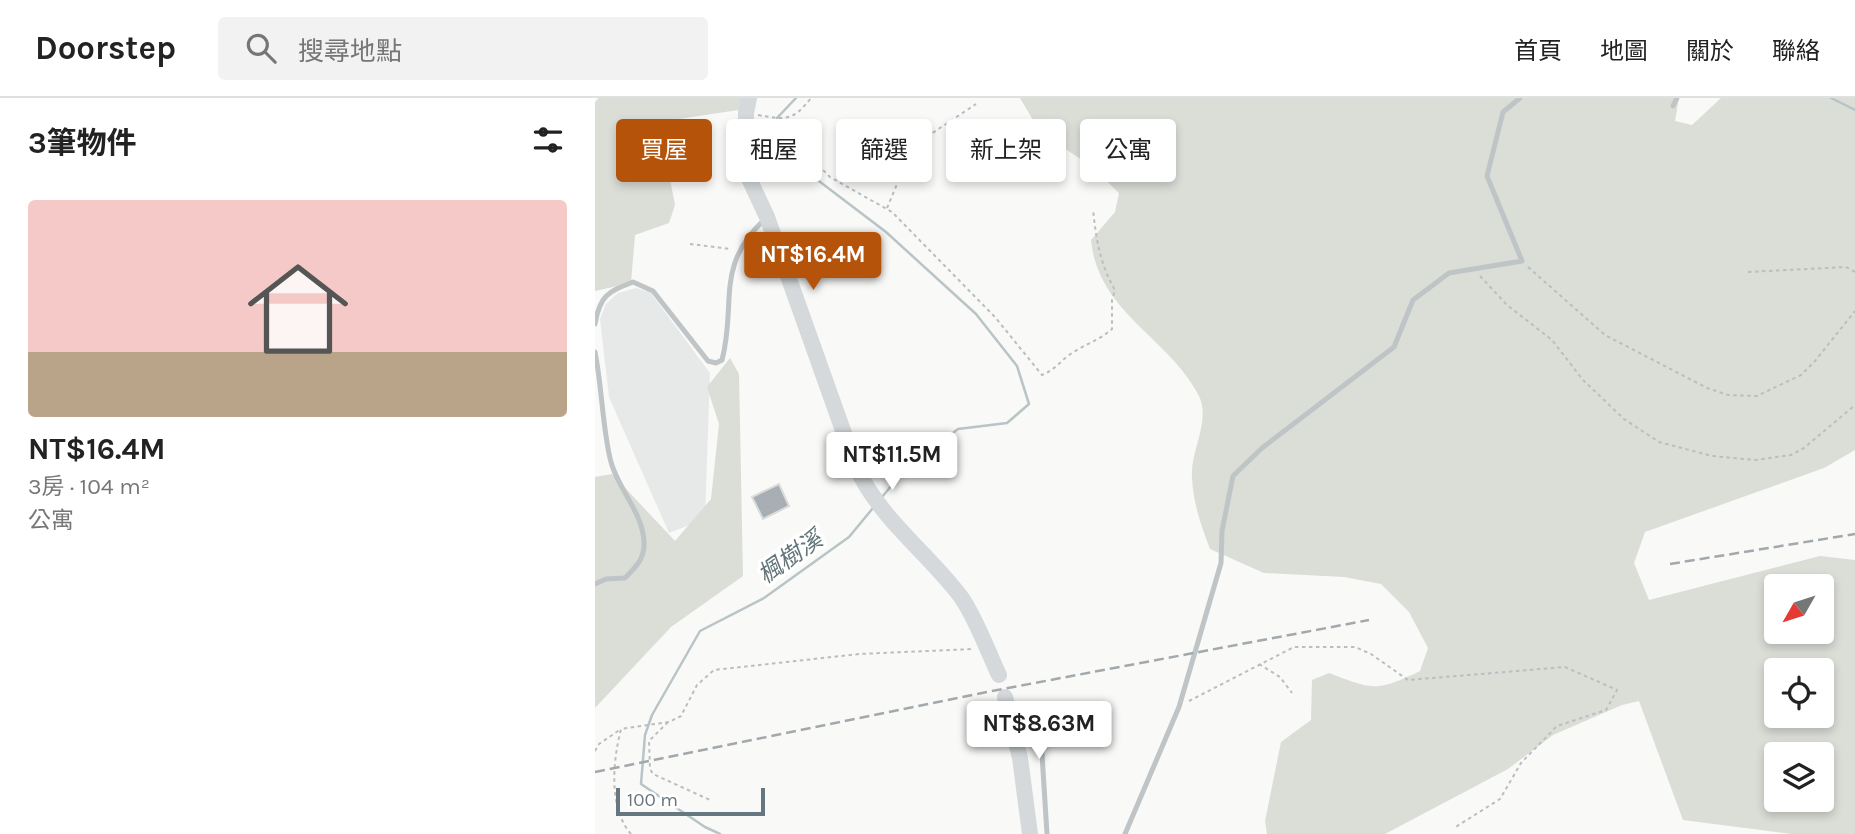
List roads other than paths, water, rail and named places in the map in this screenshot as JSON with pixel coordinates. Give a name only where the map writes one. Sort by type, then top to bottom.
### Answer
[{"type":"street","points":[[747,105],[746,172],[767,217],[843,433],[866,487],[887,517],[963,599],[999,676]]},
{"type":"street","points":[[1005,696],[1015,729],[1030,834]]},
{"type":"lane","points":[[1125,834],[1179,707],[1221,563],[1222,531],[1233,476],[1262,448],[1394,347],[1413,300],[1449,273],[1522,261],[1487,176],[1503,112],[1520,98]]},
{"type":"lane","points":[[1673,106],[1677,98]]},
{"type":"lane","points":[[595,324],[598,307],[608,292],[633,282],[653,291],[708,361],[716,363],[722,360],[727,341],[729,282],[739,250],[746,236],[767,217]]},
{"type":"lane","points":[[595,352],[603,392],[609,457],[643,531],[644,545],[642,558],[625,578],[606,579],[595,584]]},
{"type":"lane","points":[[1015,729],[1037,728],[1041,738],[1047,834]]},
{"type":"waterway","name":"楓樹溪","points":[[796,98],[777,118],[782,153],[886,232],[976,314],[1017,366],[1029,404],[1007,423],[958,429],[902,473],[882,497]]},
{"type":"waterway","points":[[1831,98],[1855,110]]},
{"type":"waterway","name":"楓樹溪","points":[[720,834],[705,827],[641,784],[645,735],[652,715],[700,631],[764,598],[849,537],[873,508]]},
{"type":"railway","points":[[1670,564],[1855,534]]},
{"type":"railway","points":[[595,772],[992,691],[1369,620]]}]
